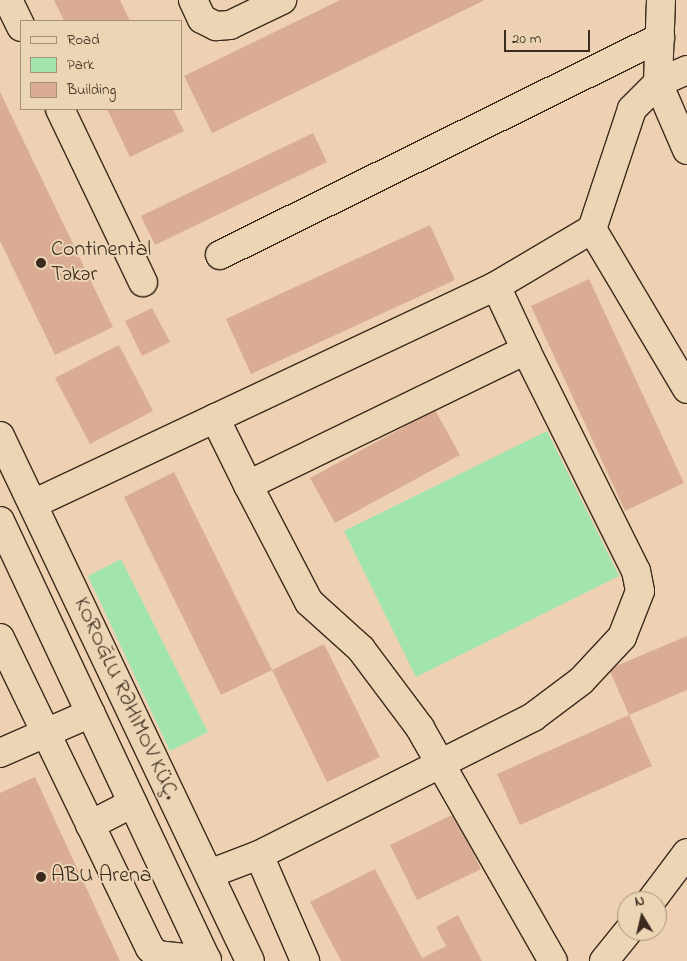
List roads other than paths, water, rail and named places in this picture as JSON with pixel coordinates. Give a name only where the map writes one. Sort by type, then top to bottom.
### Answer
[{"type":"main road","points":[[8,0],[20,25]]},
{"type":"main road","points":[[193,0],[202,19],[216,26],[230,25],[282,0]]},
{"type":"main road","points":[[661,0],[658,83],[687,150]]},
{"type":"main road","points":[[220,255],[660,38]]},
{"type":"main road","points":[[32,504],[496,286],[592,229],[632,109],[658,83],[687,70]]},
{"type":"main road","points":[[60,110],[143,282]]},
{"type":"main road","points":[[592,229],[687,390]]},
{"type":"main road","points":[[209,874],[260,855],[533,717],[581,681],[622,636],[640,590],[636,571],[496,286]]},
{"type":"main road","points":[[248,485],[526,350]]},
{"type":"main road","points":[[216,418],[308,602],[361,649],[441,765],[552,961]]},
{"type":"main road","name":"KOROĞLU RƏHIMOV KÜÇ.","points":[[0,436],[250,961]]},
{"type":"main road","name":"KOROĞLU RƏHIMOV KÜÇ.","points":[[0,521],[207,961]]},
{"type":"main road","points":[[0,638],[44,733],[150,948],[162,956],[207,961]]},
{"type":"main road","points":[[0,753],[91,713]]},
{"type":"main road","points":[[90,825],[133,803]]},
{"type":"main road","points":[[260,855],[305,961]]},
{"type":"main road","points":[[660,891],[685,861]]},
{"type":"main road","points":[[604,961],[620,941]]},
{"type":"place","name":"Continental Təkər","points":[[41,263]]},
{"type":"place","name":"ABU Arena","points":[[41,877]]}]
